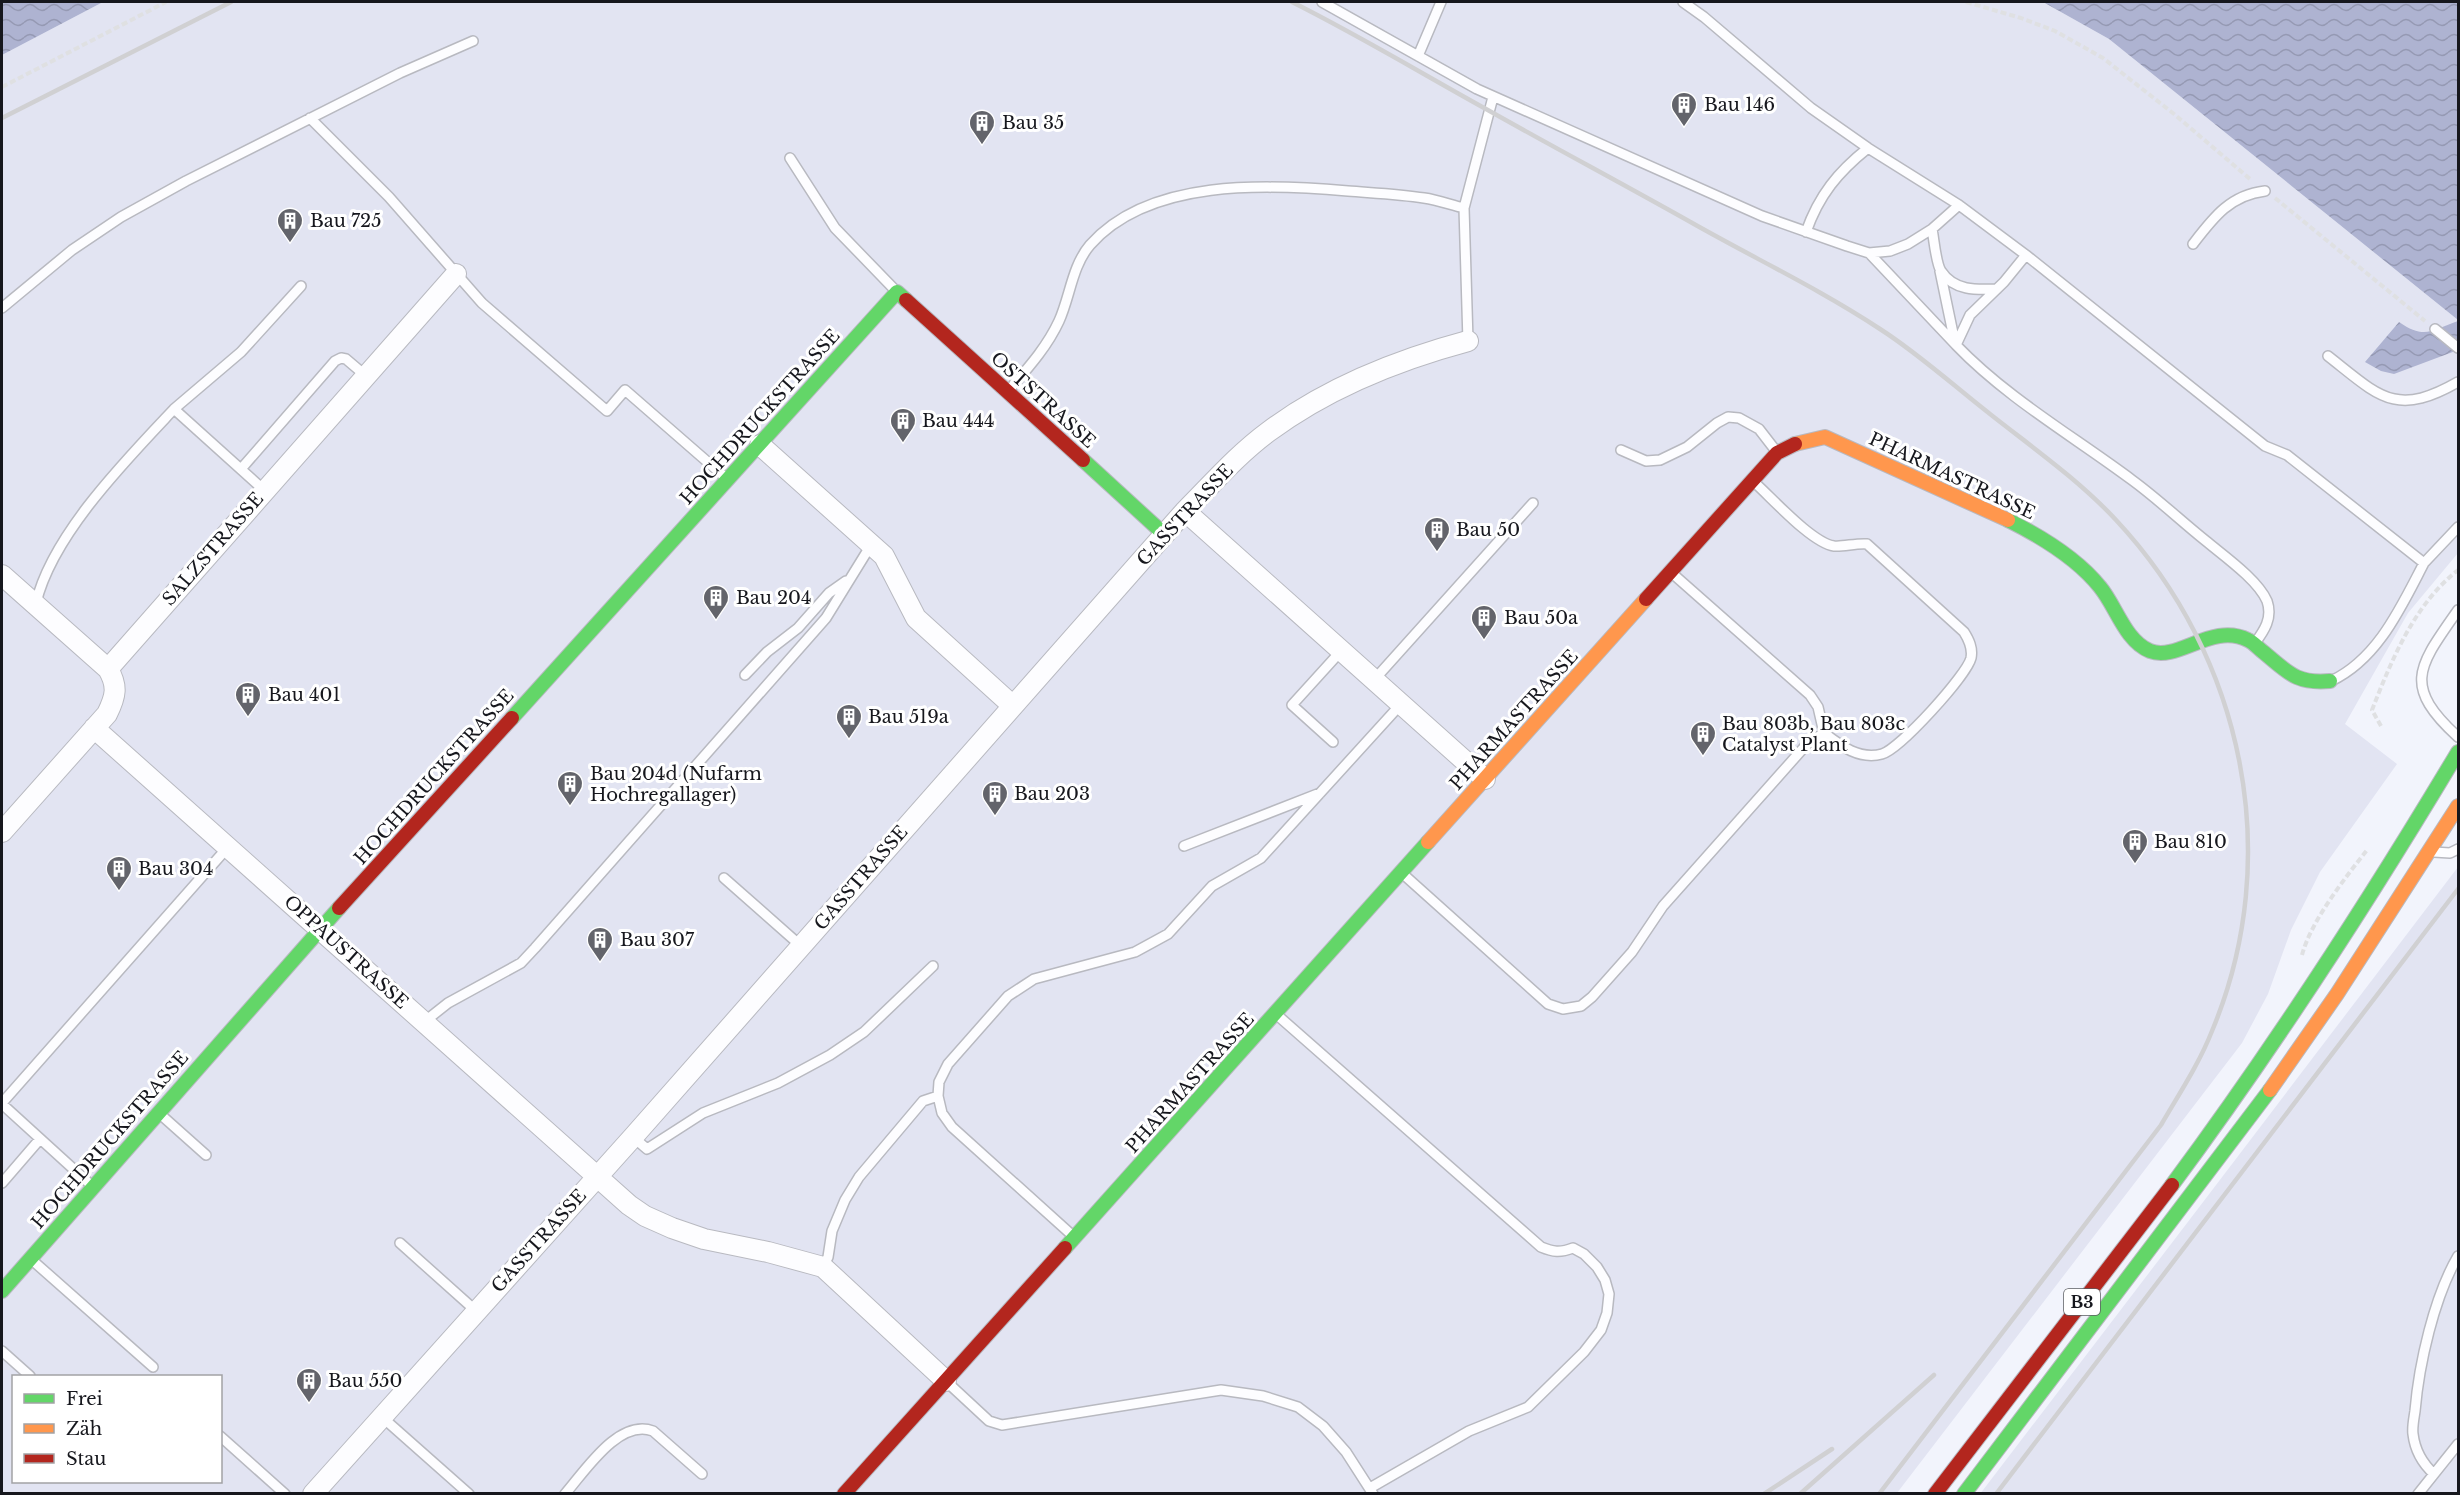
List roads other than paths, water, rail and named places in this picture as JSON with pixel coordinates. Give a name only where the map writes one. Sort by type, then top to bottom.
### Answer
[{"type":"street","name":"SALZSTRASSE","points":[[108,669],[456,274]]},
{"type":"street","name":"OSTSTRASSE","points":[[897,292],[1165,535]]},
{"type":"street","name":"HOCHDRUCKSTRASSE","points":[[2,1291],[320,929],[897,292]]},
{"type":"street","name":"GASSTRASSE","points":[[313,1494],[633,1137],[1185,511],[1232,462],[1268,432],[1305,406],[1351,383],[1402,362],[1468,341]]},
{"type":"street","name":"PHARMASTRASSE","points":[[844,1494],[1778,453],[1809,438],[1825,437],[2010,521],[2044,539],[2100,586],[2131,635],[2140,645],[2152,652],[2168,652],[2222,635],[2229,635],[2248,640],[2291,675],[2310,683],[2330,681]]},
{"type":"street","points":[[760,445],[884,556],[916,618],[1013,706]]},
{"type":"street","points":[[1185,511],[1485,779]]},
{"type":"street","points":[[2,575],[108,669],[115,681],[116,696],[107,714],[2,832]]},
{"type":"street","name":"OPPAUSTRASSE","points":[[94,728],[629,1205],[645,1216],[704,1239],[768,1252],[823,1267]]},
{"type":"street","name":"B3","points":[[1935,1494],[2166,1192],[2272,1045],[2379,883],[2458,752]]},
{"type":"street","name":"B3","points":[[1965,1494],[2246,1124],[2337,994],[2458,806]]},
{"type":"street","points":[[823,1267],[946,1380]]},
{"type":"lane","points":[[1322,2],[1493,97],[1762,216],[1869,253],[1890,251],[1908,244],[1932,229],[1959,205]]},
{"type":"lane","points":[[1418,56],[1441,2]]},
{"type":"lane","points":[[1683,2],[1704,17],[1811,108],[1868,148],[1959,205],[2026,255],[2265,446],[2288,455],[2424,563]]},
{"type":"lane","points":[[2,308],[72,250],[121,217],[400,73],[473,41]]},
{"type":"lane","points":[[1468,341],[1464,208],[1493,97]]},
{"type":"lane","points":[[310,118],[389,197],[482,303],[607,411],[625,390],[728,480]]},
{"type":"lane","points":[[1806,232],[1825,191],[1851,162],[1868,148]]},
{"type":"lane","points":[[790,158],[835,228],[897,292]]},
{"type":"lane","points":[[1007,392],[1048,342],[1060,318],[1072,281],[1089,247],[1111,226],[1144,208],[1177,197],[1229,187],[1295,186],[1425,198],[1464,208]]},
{"type":"lane","points":[[2193,244],[2217,214],[2232,201],[2249,193],[2265,190]]},
{"type":"lane","points":[[1932,229],[1956,345]]},
{"type":"lane","points":[[1869,253],[1973,363],[2033,410],[2134,481],[2246,574],[2266,601],[2269,617],[2266,628],[2254,645]]},
{"type":"lane","points":[[1956,345],[1970,315],[1997,289],[2026,255]]},
{"type":"lane","points":[[1940,271],[1959,286],[1967,289],[1997,289]]},
{"type":"lane","points":[[36,605],[40,584],[52,558],[129,459],[174,409],[242,352],[301,286]]},
{"type":"lane","points":[[2435,329],[2458,348]]},
{"type":"lane","points":[[2328,357],[2375,393],[2392,399],[2415,400],[2436,395],[2458,382]]},
{"type":"lane","points":[[241,469],[335,361],[341,358],[346,359],[366,376]]},
{"type":"lane","points":[[174,409],[265,491]]},
{"type":"lane","points":[[1621,450],[1646,461],[1660,460],[1687,447],[1728,417],[1739,418],[1759,429],[1778,453]]},
{"type":"lane","points":[[1671,572],[1810,695],[1818,707],[1824,733],[1843,747],[1862,756],[1882,754],[1896,746],[1966,670],[1971,657],[1971,643],[1964,632],[1867,544],[1853,543],[1836,546],[1818,541],[1753,480]]},
{"type":"lane","points":[[1374,680],[1533,503]]},
{"type":"lane","points":[[2330,681],[2347,673],[2370,651],[2391,623],[2424,563],[2458,527]]},
{"type":"lane","points":[[424,1022],[448,1003],[520,963],[535,948],[826,618],[872,545]]},
{"type":"lane","points":[[745,675],[767,651],[798,628],[829,593],[852,577]]},
{"type":"lane","points":[[2458,610],[2427,660],[2421,679],[2421,689],[2426,701],[2440,720],[2458,737]]},
{"type":"lane","points":[[1333,742],[1292,705],[1341,651]]},
{"type":"lane","points":[[1075,1238],[952,1127],[942,1113],[938,1096],[939,1082],[948,1064],[1008,996],[1034,979],[1135,952],[1168,934],[1212,886],[1262,858],[1401,704]]},
{"type":"lane","points":[[1401,873],[1548,1004],[1563,1009],[1581,1005],[1592,997],[1632,952],[1663,906],[1807,744],[1824,733]]},
{"type":"lane","points":[[1184,846],[1322,792]]},
{"type":"lane","points":[[93,1186],[2,1104],[228,847]]},
{"type":"lane","points":[[2429,851],[2440,854],[2458,849]]},
{"type":"lane","points":[[724,878],[801,946]]},
{"type":"lane","points":[[633,1137],[647,1149],[703,1113],[778,1083],[830,1055],[864,1032],[933,966]]},
{"type":"lane","points":[[946,1380],[989,1421],[1002,1425],[1221,1390],[1263,1396],[1298,1407],[1323,1426],[1346,1452],[1372,1491],[1469,1431],[1527,1407],[1584,1352],[1601,1330],[1607,1313],[1609,1294],[1605,1280],[1584,1254],[1573,1248],[1563,1252],[1554,1252],[1541,1247],[1276,1013]]},
{"type":"lane","points":[[823,1267],[828,1257],[832,1231],[845,1200],[855,1185],[923,1101],[938,1096]]},
{"type":"lane","points":[[159,1113],[206,1155]]},
{"type":"lane","points":[[2,1182],[40,1139]]},
{"type":"lane","points":[[399,1243],[476,1311]]},
{"type":"lane","points":[[2434,1474],[2423,1465],[2413,1433],[2418,1380],[2433,1320],[2458,1256]]},
{"type":"lane","points":[[30,1258],[153,1367]]},
{"type":"lane","points":[[2,1352],[28,1375]]},
{"type":"lane","points":[[382,1417],[469,1494]]},
{"type":"lane","points":[[565,1494],[613,1439],[628,1431],[644,1427],[653,1431],[702,1474]]},
{"type":"lane","points":[[222,1438],[285,1494]]},
{"type":"lane","points":[[2418,1494],[2458,1444]]},
{"type":"water","points":[[2,2],[103,2],[2,55]]},
{"type":"water","points":[[2043,2],[2458,2],[2458,320],[2109,39]]},
{"type":"water","points":[[2458,321],[2458,350],[2394,374],[2381,371],[2365,362],[2399,322],[2416,331],[2428,332]]},
{"type":"railway","points":[[2,118],[231,2]]},
{"type":"railway","points":[[1292,2],[1812,288],[1909,349],[2071,478],[2116,520],[2160,574],[2195,633],[2222,696],[2239,762],[2247,829],[2246,897],[2234,965],[2207,1043],[2161,1125],[1879,1494]]},
{"type":"railway","points":[[1996,1494],[2458,889]]},
{"type":"railway","points":[[1800,1494],[1934,1375]]},
{"type":"railway","points":[[1764,1494],[1832,1449]]},
{"type":"place","name":"Bau 146","points":[[1684,128]]},
{"type":"place","name":"Bau 35","points":[[982,146]]},
{"type":"place","name":"Bau 725","points":[[290,244]]},
{"type":"place","name":"Bau 444","points":[[903,444]]},
{"type":"place","name":"Bau 50","points":[[1437,553]]},
{"type":"place","name":"Bau 204","points":[[716,621]]},
{"type":"place","name":"Bau 50a","points":[[1484,641]]},
{"type":"place","name":"Bau 401","points":[[248,718]]},
{"type":"place","name":"Bau 519a","points":[[849,740]]},
{"type":"place","name":"Bau 803b, Bau 803c Catalyst Plant","points":[[1703,757]]},
{"type":"place","name":"Bau 204d (Nufarm Hochregallager)","points":[[570,807]]},
{"type":"place","name":"Bau 203","points":[[995,817]]},
{"type":"place","name":"Bau 810","points":[[2135,865]]},
{"type":"place","name":"Bau 304","points":[[119,892]]},
{"type":"place","name":"Bau 307","points":[[600,963]]},
{"type":"place","name":"Bau 550","points":[[309,1404]]}]
